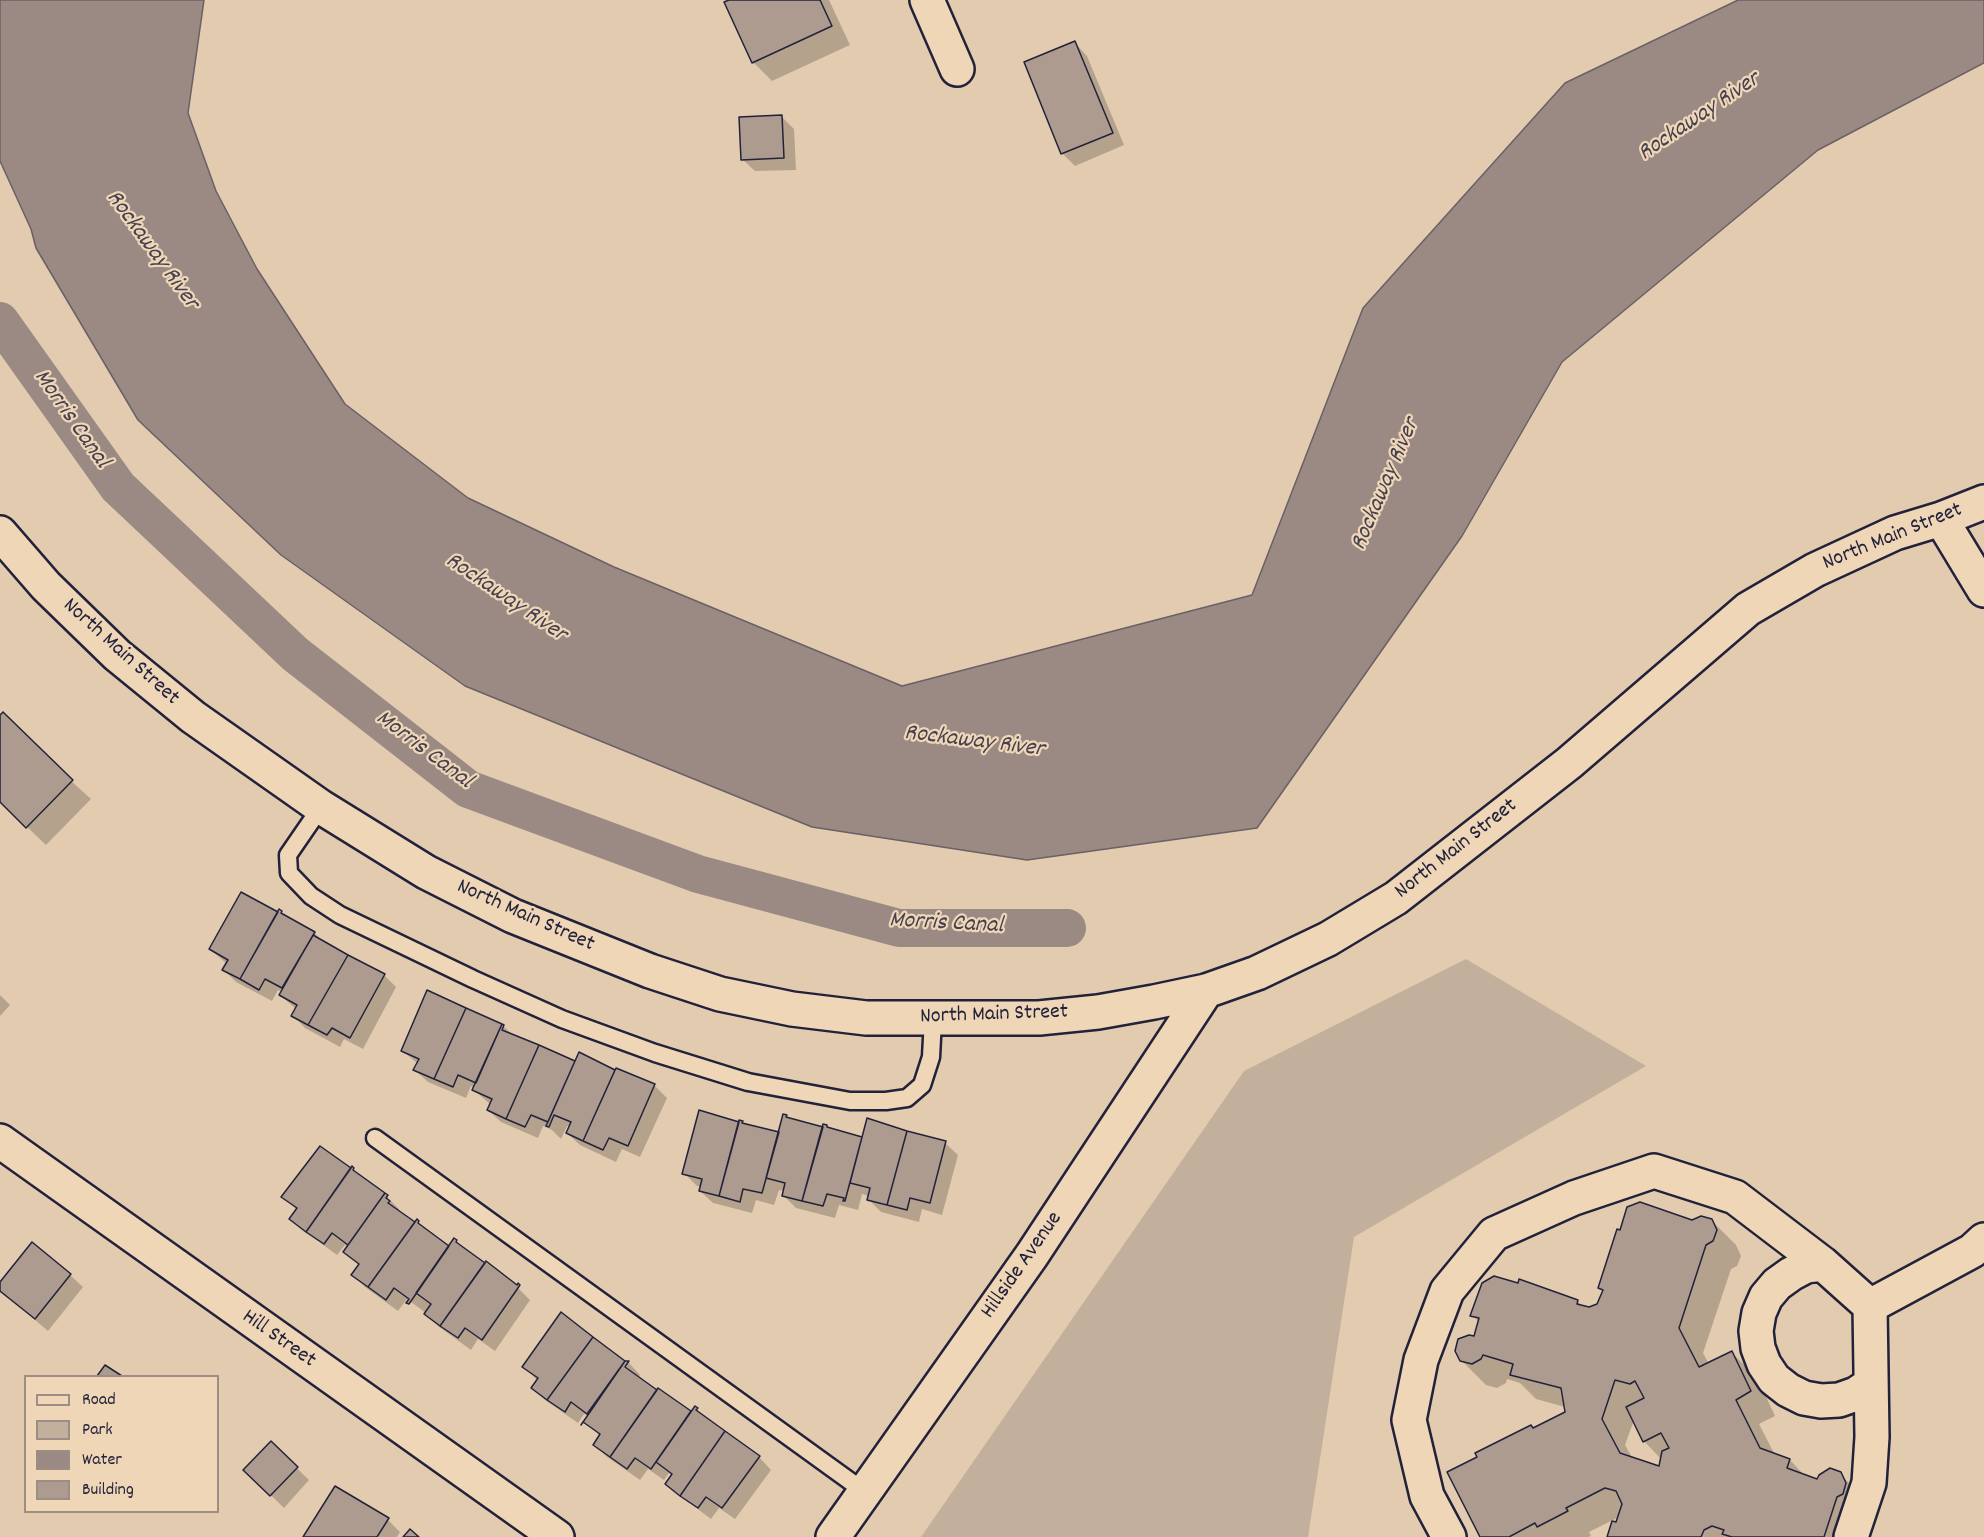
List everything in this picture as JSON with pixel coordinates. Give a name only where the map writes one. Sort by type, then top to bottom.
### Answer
[{"type":"street","points":[[927,0],[957,69]]},
{"type":"street","name":"North Main Street","points":[[0,533],[46,586],[117,655],[193,717],[321,807],[426,872],[513,916],[650,971],[720,994],[792,1009],[866,1018],[933,1019],[1051,1017],[1143,1004],[1206,991],[1257,973],[1328,939],[1396,898],[1569,763],[1748,609],[1815,570],[1895,533],[1941,519],[1984,502]]},
{"type":"street","points":[[1941,519],[1984,590]]},
{"type":"street","name":"Hillside Avenue","points":[[833,1537],[1032,1254],[1206,991]]},
{"type":"street","name":"Hill Street","points":[[0,1141],[557,1537]]},
{"type":"street","points":[[1449,1537],[1427,1496],[1409,1420],[1421,1360],[1447,1291],[1494,1234],[1574,1198],[1654,1171],[1735,1197],[1823,1264],[1870,1306],[1872,1437],[1869,1483],[1851,1537]]},
{"type":"street","points":[[1870,1306],[1972,1251],[1984,1240]]},
{"type":"street","points":[[1823,1264],[1806,1266],[1791,1274],[1777,1284],[1766,1298],[1759,1313],[1756,1331],[1758,1348],[1764,1364],[1774,1379],[1788,1390],[1804,1398],[1821,1401],[1839,1400],[1856,1394],[1871,1384]]},
{"type":"lane","points":[[321,807],[288,855],[289,873],[311,896],[340,915],[472,979],[562,1019],[655,1053],[748,1082],[850,1101],[886,1101],[907,1098],[922,1085],[931,1057],[933,1019]]},
{"type":"lane","points":[[375,1138],[865,1492]]},
{"type":"green space","points":[[1466,959],[1646,1066],[1354,1237],[1308,1537],[921,1537],[1244,1071]]},
{"type":"water","name":"Rockaway River","points":[[0,0],[204,0],[188,113],[216,191],[257,269],[345,404],[468,498],[614,567],[902,686],[1252,595],[1363,308],[1565,83],[1738,0],[1984,0],[1984,63],[1818,150],[1562,362],[1462,536],[1257,828],[1027,860],[812,827],[465,686],[281,555],[138,420],[36,248],[31,229],[0,161]]},
{"type":"building","points":[[729,0],[820,0],[832,26],[752,63],[724,2]]},
{"type":"building","points":[[1075,41],[1113,133],[1061,154],[1024,62]]},
{"type":"building","points":[[782,115],[784,158],[741,160],[739,117]]},
{"type":"building","points":[[3,712],[73,780],[26,828],[0,802],[0,715]]},
{"type":"building","points":[[241,892],[278,912],[240,979],[222,970],[228,960],[209,949]]},
{"type":"building","points":[[279,909],[281,913],[315,932],[282,988],[265,979],[259,990],[240,979]]},
{"type":"building","points":[[313,935],[348,955],[308,1025],[291,1016],[297,1005],[279,995]]},
{"type":"building","points":[[348,955],[385,974],[350,1038],[332,1028],[327,1035],[308,1025]]},
{"type":"building","points":[[427,990],[466,1008],[434,1079],[413,1070],[419,1059],[401,1051]]},
{"type":"building","points":[[466,1008],[502,1024],[476,1083],[458,1075],[453,1087],[434,1079]]},
{"type":"building","points":[[502,1024],[504,1025],[502,1030],[539,1045],[506,1119],[487,1110],[492,1099],[472,1090]]},
{"type":"building","points":[[539,1045],[575,1061],[548,1122],[531,1115],[525,1127],[506,1119]]},
{"type":"building","points":[[579,1052],[615,1070],[583,1141],[566,1133],[571,1122],[554,1115],[549,1127],[546,1126]]},
{"type":"building","points":[[616,1068],[655,1084],[628,1146],[609,1138],[603,1150],[583,1141]]},
{"type":"building","points":[[699,1110],[739,1122],[719,1196],[699,1191],[702,1179],[682,1174]]},
{"type":"building","points":[[783,1114],[787,1115],[786,1117],[823,1127],[802,1201],[782,1196],[785,1183],[766,1178]]},
{"type":"building","points":[[867,1118],[907,1131],[887,1205],[867,1200],[870,1188],[850,1183]]},
{"type":"building","points":[[739,1120],[743,1121],[742,1123],[779,1132],[762,1193],[743,1189],[740,1202],[719,1196]]},
{"type":"building","points":[[823,1124],[862,1137],[845,1201],[843,1201],[844,1198],[827,1194],[823,1206],[802,1201]]},
{"type":"building","points":[[907,1131],[946,1141],[930,1203],[910,1198],[907,1210],[887,1205]]},
{"type":"building","points":[[320,1146],[351,1168],[306,1232],[289,1219],[297,1208],[281,1197]]},
{"type":"building","points":[[352,1166],[353,1170],[385,1193],[348,1245],[332,1233],[324,1244],[306,1232]]},
{"type":"building","points":[[385,1193],[388,1195],[386,1198],[390,1201],[388,1203],[415,1222],[368,1287],[351,1275],[359,1264],[343,1252]]},
{"type":"building","points":[[1640,1202],[1692,1220],[1701,1216],[1712,1219],[1717,1230],[1713,1241],[1706,1245],[1679,1328],[1699,1367],[1732,1351],[1751,1391],[1736,1400],[1760,1448],[1790,1459],[1787,1468],[1817,1479],[1830,1468],[1841,1472],[1846,1483],[1843,1494],[1837,1497],[1824,1537],[1732,1537],[1722,1534],[1724,1530],[1712,1526],[1704,1530],[1701,1537],[1607,1537],[1612,1521],[1616,1522],[1622,1504],[1616,1491],[1605,1488],[1566,1508],[1568,1511],[1537,1527],[1535,1523],[1509,1537],[1480,1537],[1447,1472],[1477,1457],[1475,1453],[1531,1425],[1533,1428],[1565,1412],[1561,1388],[1510,1375],[1513,1364],[1483,1355],[1481,1359],[1472,1364],[1460,1361],[1455,1351],[1458,1339],[1469,1335],[1474,1336],[1479,1318],[1470,1316],[1482,1283],[1494,1276],[1518,1283],[1519,1279],[1578,1300],[1577,1304],[1589,1307],[1597,1304],[1603,1290],[1598,1288],[1617,1229],[1620,1230],[1627,1207]],"holes":[[[1615,1380],[1630,1384],[1635,1381],[1644,1398],[1626,1407],[1643,1442],[1661,1433],[1669,1448],[1662,1451],[1659,1466],[1620,1453],[1602,1419]]]},
{"type":"building","points":[[417,1219],[418,1223],[449,1246],[409,1304],[406,1303],[409,1299],[394,1288],[386,1300],[368,1287]]},
{"type":"building","points":[[454,1238],[456,1242],[485,1263],[440,1326],[424,1314],[431,1304],[416,1293]]},
{"type":"building","points":[[32,1242],[71,1274],[35,1319],[0,1291],[0,1282]]},
{"type":"building","points":[[486,1261],[520,1285],[482,1340],[465,1328],[458,1338],[440,1326]]},
{"type":"building","points":[[561,1312],[593,1337],[547,1400],[531,1388],[538,1378],[522,1367]]},
{"type":"building","points":[[593,1337],[625,1361],[587,1414],[571,1402],[565,1412],[547,1400]]},
{"type":"building","points":[[625,1361],[629,1361],[625,1367],[657,1390],[610,1457],[593,1445],[600,1434],[583,1422]]},
{"type":"building","points":[[105,1365],[120,1375],[98,1375]]},
{"type":"building","points":[[658,1388],[691,1411],[651,1469],[635,1458],[627,1469],[610,1457]]},
{"type":"building","points":[[695,1406],[698,1408],[696,1410],[725,1431],[680,1496],[665,1484],[672,1474],[656,1462]]},
{"type":"building","points":[[725,1431],[760,1456],[722,1508],[706,1497],[698,1508],[680,1496]]},
{"type":"building","points":[[271,1441],[298,1467],[270,1496],[243,1470]]},
{"type":"building","points":[[335,1486],[389,1518],[377,1537],[303,1537]]},
{"type":"building","points":[[410,1529],[419,1537],[403,1537]]},
{"type":"waterway","name":"Morris Canal","points":[[0,321],[118,487],[295,654],[468,789],[698,874],[899,928],[1067,928]]}]
